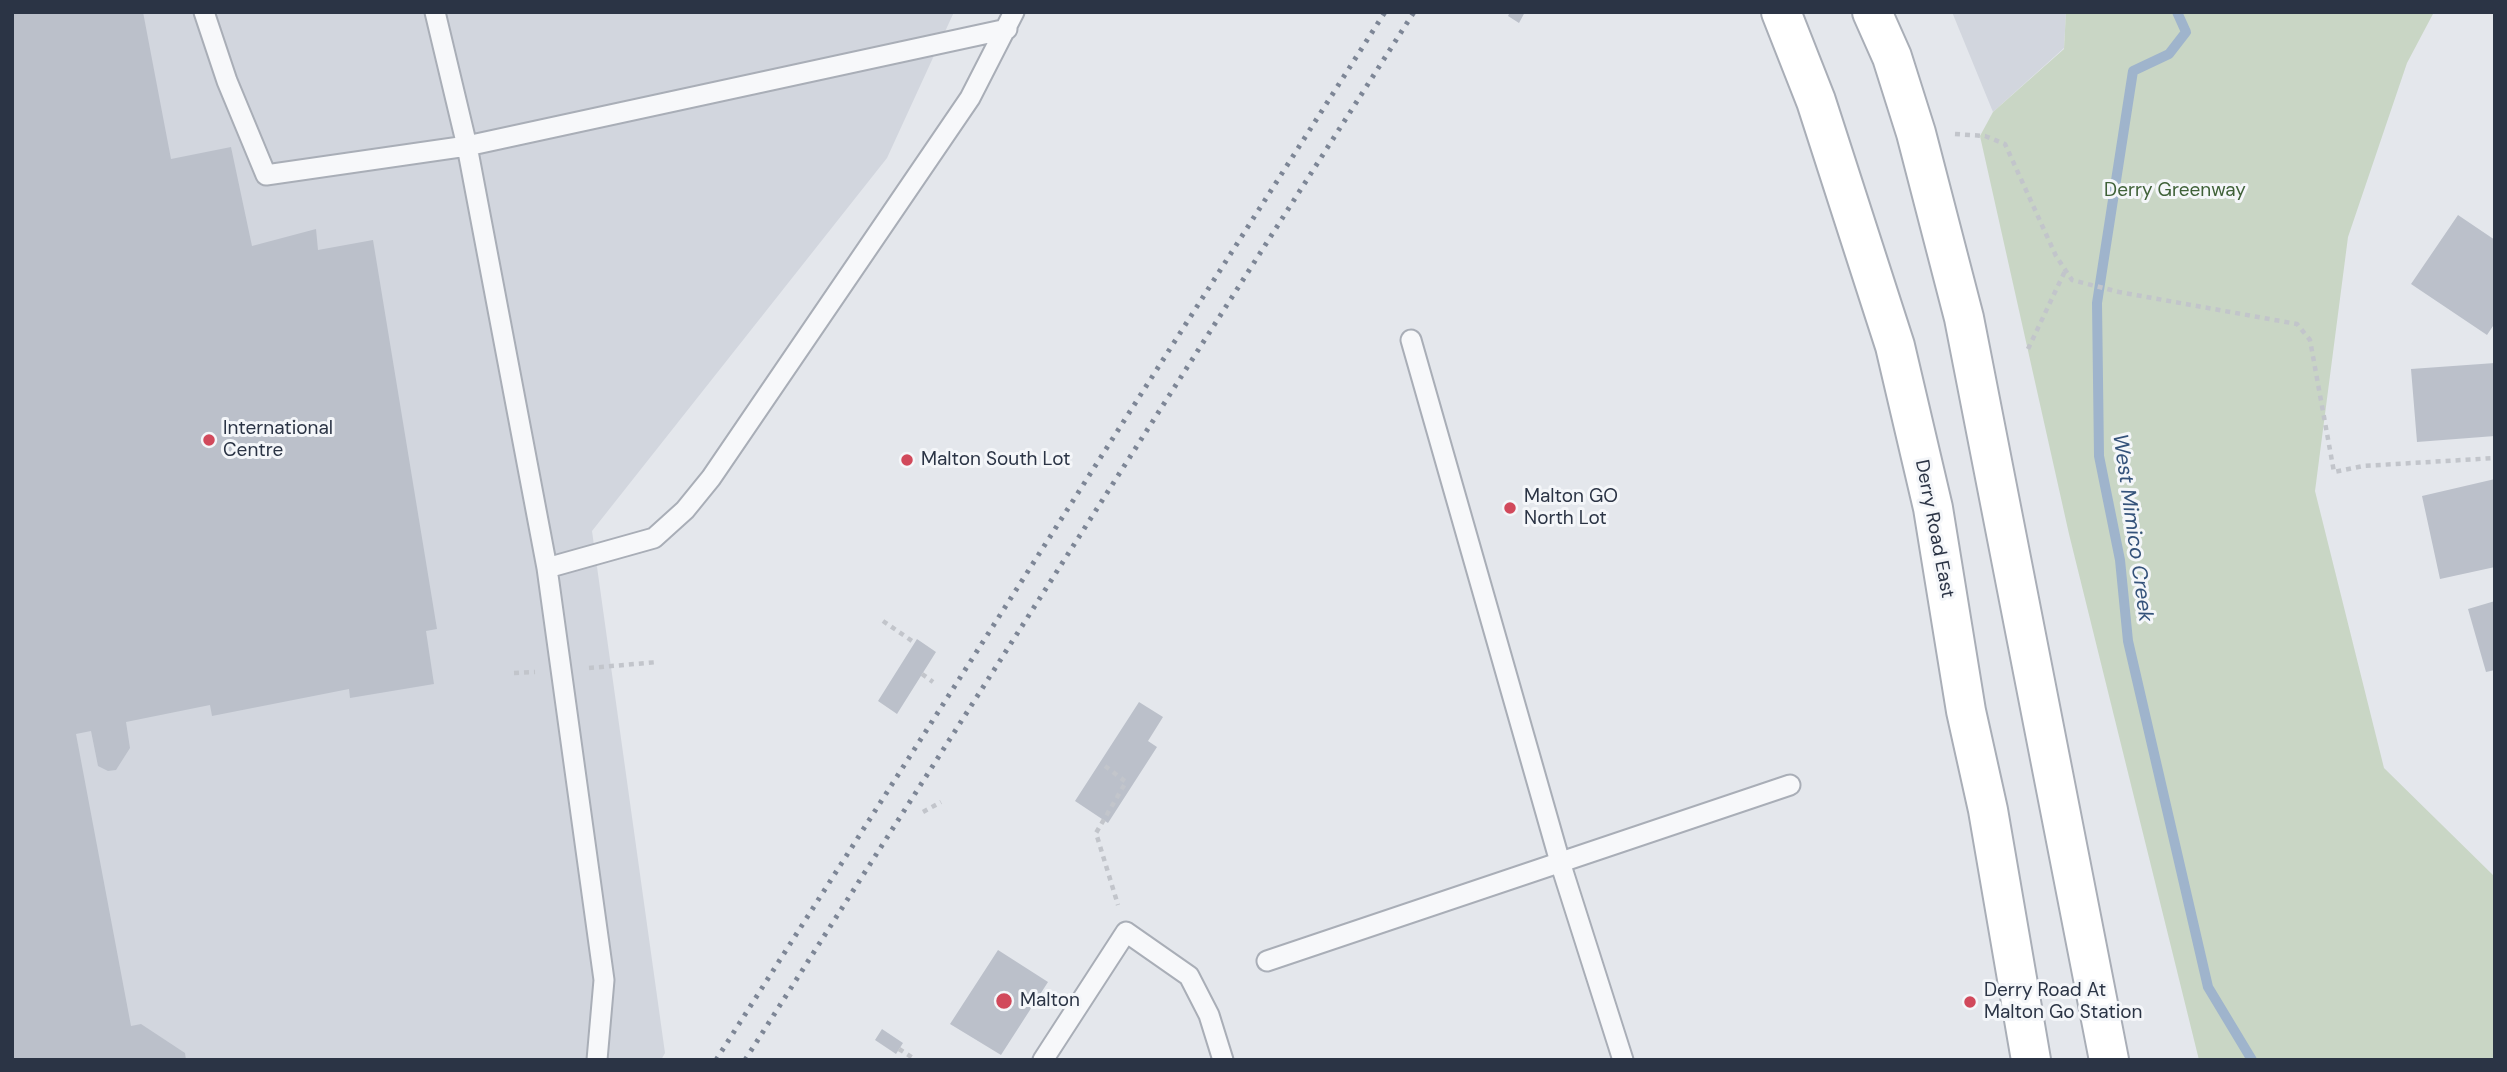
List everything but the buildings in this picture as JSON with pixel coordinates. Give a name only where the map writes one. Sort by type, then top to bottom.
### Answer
[{"type":"main road","name":"Derry Road East","points":[[1781,12],[1816,101],[1895,346],[1933,508],[1966,711],[1988,810],[2031,1060]]},
{"type":"main road","points":[[1872,12],[1892,57],[1916,133],[1964,318],[2001,495],[2049,766],[2109,1060]]},
{"type":"lane","points":[[204,12],[227,81],[266,175],[467,146],[1011,20]]},
{"type":"lane","points":[[435,12],[467,146],[547,568],[604,980],[597,1060]]},
{"type":"lane","points":[[547,568],[654,538],[685,510],[711,478],[963,108],[1011,20]]},
{"type":"lane","points":[[1411,340],[1560,862],[1623,1060]]},
{"type":"lane","points":[[1267,961],[1790,785]]},
{"type":"lane","points":[[1043,1060],[1126,932],[1189,976],[1209,1015],[1223,1060]]},
{"type":"path","points":[[1916,133],[1985,136],[2005,144],[2072,280],[2119,292],[2297,324],[2310,340],[2334,472],[2363,466],[2495,458]]},
{"type":"path","points":[[2028,349],[2066,270]]},
{"type":"path","points":[[883,621],[915,643]]},
{"type":"path","points":[[922,674],[933,682]]},
{"type":"path","points":[[1104,766],[1126,782],[1096,833],[1126,932]]},
{"type":"path","points":[[923,812],[941,802]]},
{"type":"path","points":[[899,1049],[916,1060]]},
{"type":"shaded area","points":[[12,12],[954,12],[887,158],[592,531],[665,1053],[661,1060],[12,1060]]},
{"type":"shaded area","points":[[1952,12],[2066,12],[2064,48],[1993,112]]},
{"type":"green space","name":"Derry Greenway","points":[[2066,12],[2434,12],[2407,63],[2348,237],[2315,491],[2384,768],[2495,877],[2495,1060],[2199,1060],[2069,534],[1980,136],[1993,112],[2064,49]]},
{"type":"waterway","name":"West Mimico Creek","points":[[2177,12],[2186,32],[2169,54],[2133,71],[2097,303],[2099,456],[2120,560],[2128,641],[2208,987],[2252,1060]]},
{"type":"railway","points":[[716,1060],[1385,12]]},
{"type":"railway","points":[[745,1060],[1414,12]]},
{"type":"place","name":"International Centre","points":[[209,440]]},
{"type":"place","name":"Malton South Lot","points":[[907,460]]},
{"type":"place","name":"Malton GO North Lot","points":[[1510,508]]},
{"type":"place","name":"Malton","points":[[1004,1001]]},
{"type":"place","name":"Derry Road At Malton Go Station","points":[[1970,1002]]}]
